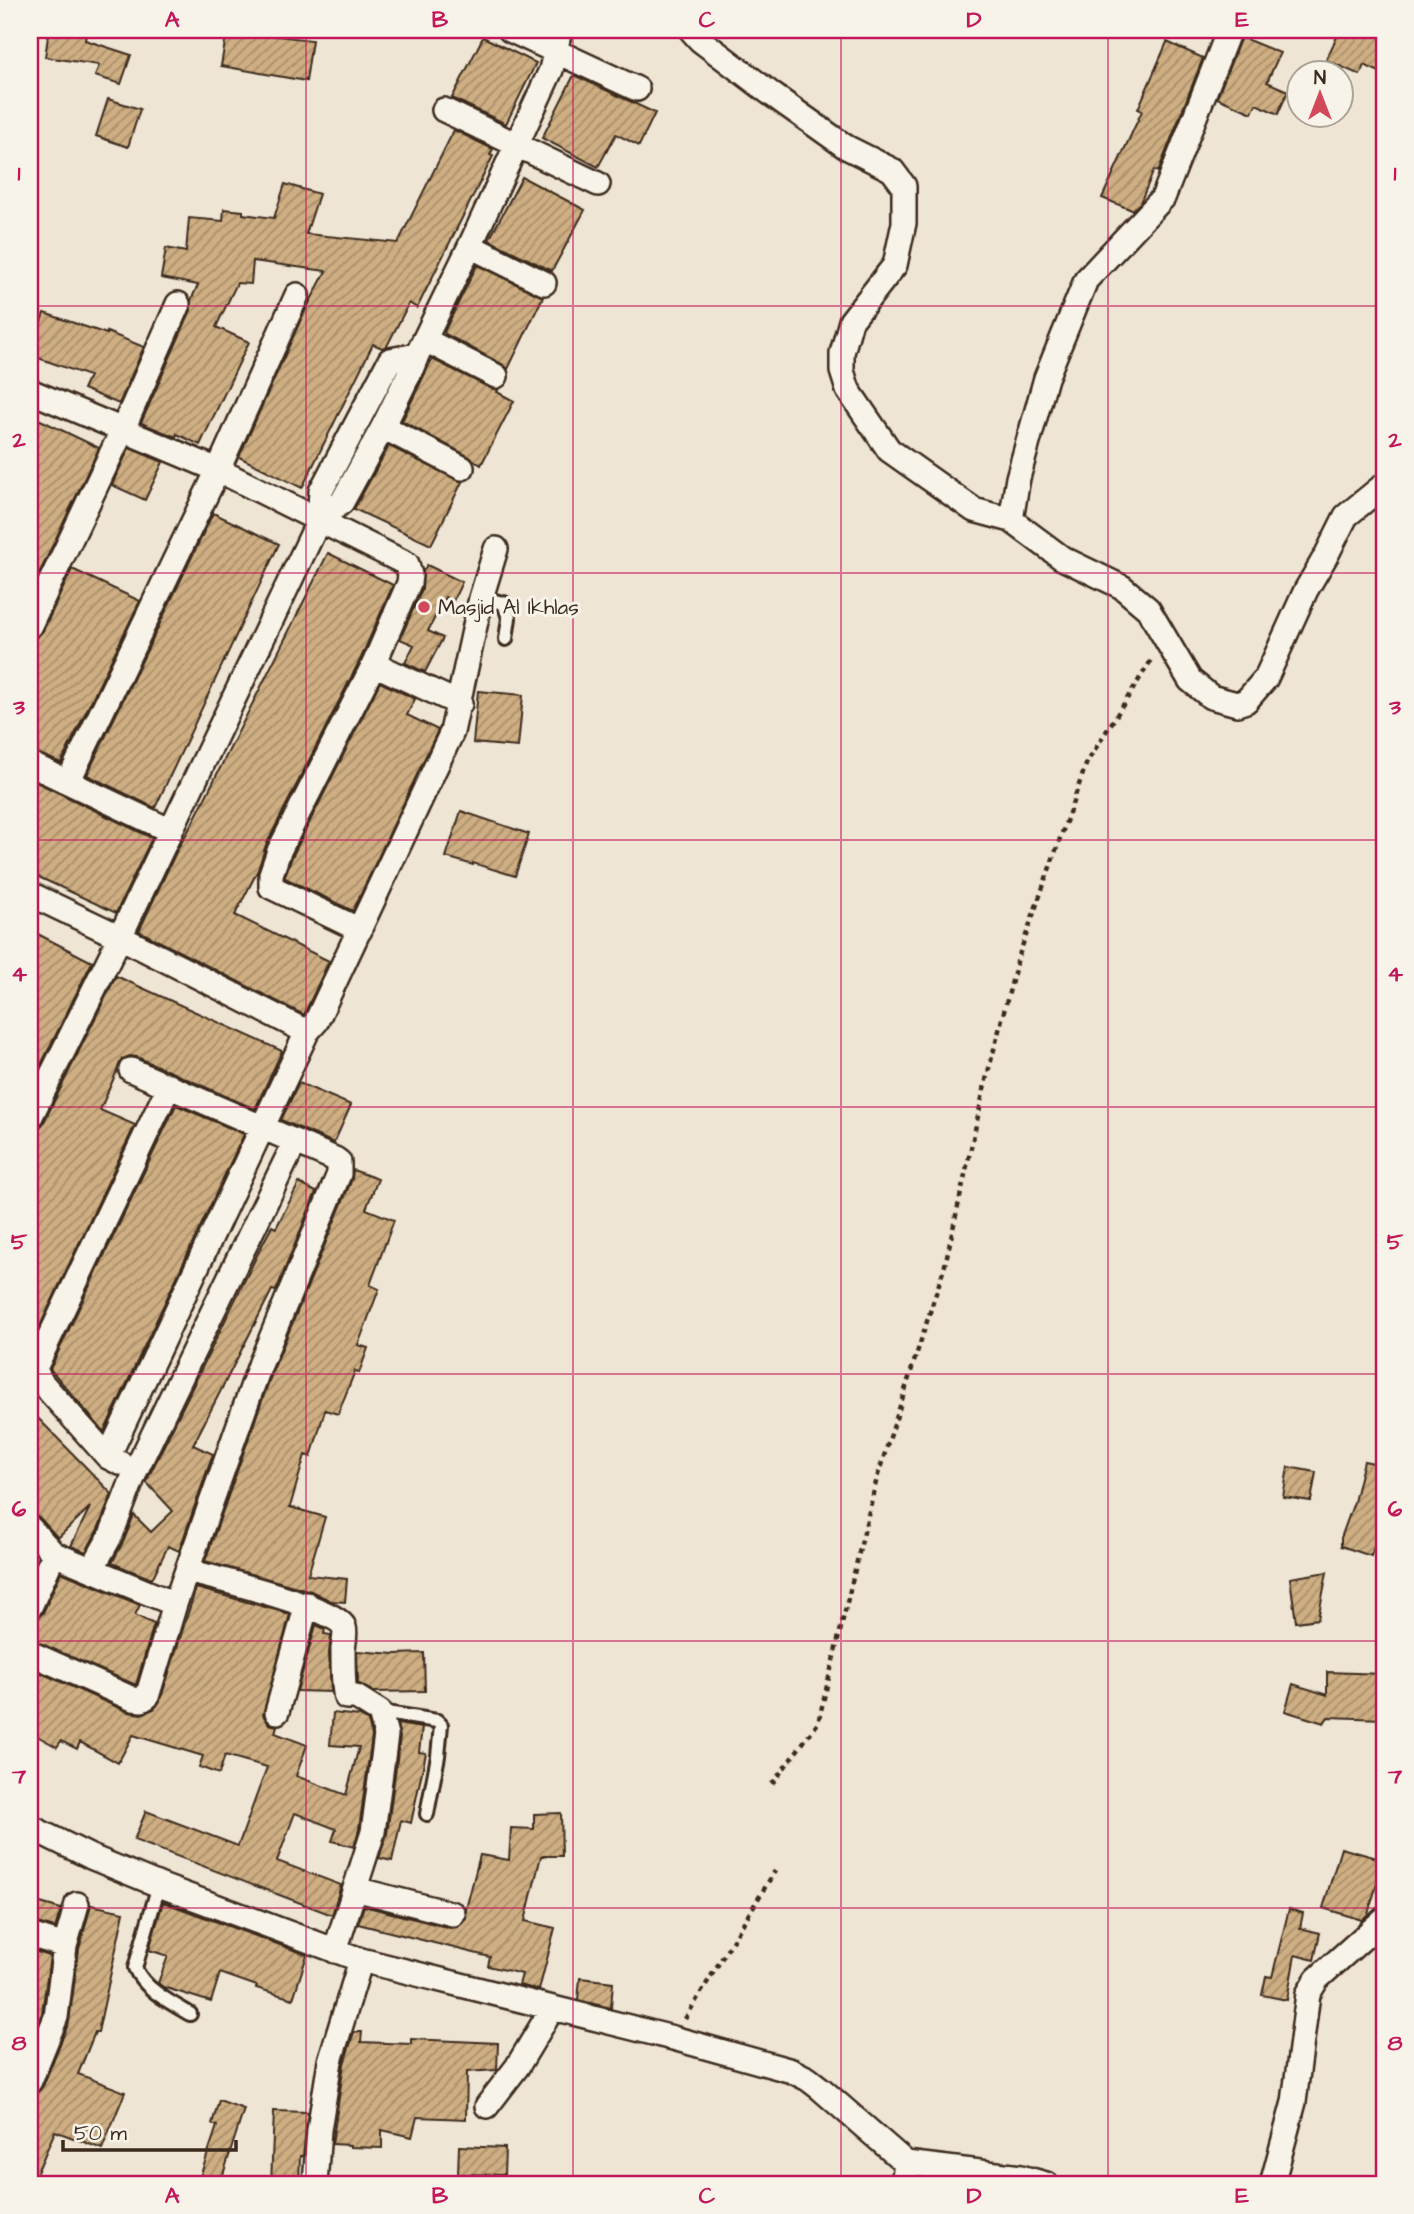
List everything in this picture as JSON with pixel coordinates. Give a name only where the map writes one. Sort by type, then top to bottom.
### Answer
[{"type":"street","points":[[510,30],[558,41],[637,89]]},
{"type":"street","points":[[691,30],[700,40],[770,93],[846,147],[892,170],[904,186],[904,223],[895,265],[851,321],[842,353],[842,371],[848,390],[889,450],[974,510],[1011,520],[1062,558],[1122,587],[1148,608],[1190,680],[1211,697],[1237,704],[1246,701],[1266,678],[1306,590],[1328,554],[1346,516],[1384,485]]},
{"type":"street","points":[[1011,520],[1018,478],[1046,378],[1086,280],[1163,198],[1229,30]]},
{"type":"street","points":[[319,520],[342,502],[383,428],[551,70],[558,41]]},
{"type":"street","points":[[444,110],[598,184]]},
{"type":"street","points":[[470,246],[544,283]]},
{"type":"street","points":[[68,782],[218,470],[297,295]]},
{"type":"street","points":[[30,625],[123,429],[178,304]]},
{"type":"street","points":[[30,1118],[120,937],[319,520],[321,491],[390,360],[421,347],[496,376]]},
{"type":"street","points":[[30,391],[218,470],[407,564],[409,583],[374,664],[279,851],[271,874],[271,887],[360,930]]},
{"type":"street","points":[[383,428],[462,468]]},
{"type":"street","points":[[108,1457],[307,1032],[316,1022],[452,732],[481,598],[496,550]]},
{"type":"street","points":[[374,664],[460,704]]},
{"type":"street","points":[[30,764],[170,831]]},
{"type":"street","points":[[30,894],[307,1032]]},
{"type":"street","points":[[30,1653],[132,1699],[147,1698],[175,1604],[260,1365],[339,1174],[339,1162],[335,1158],[261,1131],[131,1070]]},
{"type":"street","points":[[136,1470],[108,1457],[42,1383],[36,1366],[169,1086]]},
{"type":"street","points":[[261,1131],[278,1177]]},
{"type":"street","points":[[92,1569],[111,1535],[136,1470],[295,1142]]},
{"type":"street","points":[[30,1528],[54,1554],[175,1604]]},
{"type":"street","points":[[30,1607],[54,1554]]},
{"type":"street","points":[[187,1570],[307,1604],[340,1620],[345,1628],[343,1661],[346,1697],[356,1698],[380,1712],[386,1735],[373,1832],[335,1951]]},
{"type":"street","points":[[277,1712],[307,1604]]},
{"type":"street","points":[[30,1827],[91,1857],[159,1885],[361,1960],[673,2038],[792,2071],[808,2079],[905,2174],[1021,2177],[1046,2184]]},
{"type":"street","points":[[355,1889],[453,1914]]},
{"type":"street","points":[[30,2081],[56,2017],[65,1946],[77,1904]]},
{"type":"street","points":[[1272,2184],[1294,2102],[1308,1994],[1317,1979],[1384,1919]]},
{"type":"street","points":[[30,1935],[65,1946]]},
{"type":"street","points":[[315,2184],[319,2130],[330,2062],[361,1960]]},
{"type":"street","points":[[487,2106],[517,2067],[552,2008]]},
{"type":"lane","points":[[481,598],[504,603],[509,618],[506,639]]},
{"type":"lane","points":[[380,1712],[437,1721],[441,1725],[427,1814]]},
{"type":"lane","points":[[159,1885],[135,1968],[143,1981],[190,2014]]},
{"type":"path","points":[[772,1784],[818,1723],[877,1478],[945,1265],[986,1080],[1018,958],[1087,762],[1165,638]]},
{"type":"path","points":[[673,2038],[775,1871]]},
{"type":"building","points":[[49,30],[87,30],[85,40],[131,55],[121,84],[95,76],[99,65],[45,57]]},
{"type":"building","points":[[227,30],[312,40],[306,81],[221,66]]},
{"type":"building","points":[[1340,30],[1371,30],[1384,35],[1384,74],[1364,65],[1360,75],[1354,72],[1354,60],[1326,60]]},
{"type":"building","points":[[483,37],[536,63],[506,124],[452,98]]},
{"type":"building","points":[[1241,37],[1280,53],[1267,82],[1284,89],[1284,100],[1278,114],[1256,104],[1252,113],[1217,98]]},
{"type":"building","points":[[1167,42],[1203,58],[1158,172],[1154,170],[1140,203],[1132,210],[1102,198],[1142,111],[1138,109]]},
{"type":"building","points":[[574,75],[655,113],[639,146],[616,134],[598,167],[542,138]]},
{"type":"building","points":[[108,99],[140,109],[128,147],[96,136]]},
{"type":"building","points":[[454,130],[493,149],[490,155],[493,156],[417,308],[409,303],[387,346],[382,348],[373,344],[302,488],[239,457],[302,317],[326,271],[253,261],[251,284],[237,283],[216,327],[249,342],[200,445],[177,434],[176,437],[141,423],[191,310],[191,300],[198,285],[161,278],[166,248],[186,252],[189,218],[223,221],[224,209],[274,218],[285,184],[319,194],[306,234],[398,243]]},
{"type":"building","points":[[522,177],[585,210],[552,271],[489,240]]},
{"type":"building","points":[[477,265],[543,297],[508,369],[444,332]]},
{"type":"building","points":[[44,313],[107,332],[144,347],[119,404],[83,389],[89,376],[30,355],[30,333],[36,336]]},
{"type":"building","points":[[432,359],[498,390],[497,392],[514,401],[481,465],[402,421]]},
{"type":"building","points":[[30,415],[99,448],[30,593]]},
{"type":"building","points":[[389,446],[462,482],[431,545],[354,509]]},
{"type":"building","points":[[129,448],[163,462],[145,500],[112,485]]},
{"type":"building","points":[[213,513],[279,544],[155,808],[87,775]]},
{"type":"building","points":[[328,553],[393,585],[361,658],[266,845],[258,870],[235,915],[329,961],[304,1015],[139,931],[177,850]]},
{"type":"building","points":[[427,565],[462,582],[453,601],[445,597],[428,631],[443,638],[425,672],[405,663],[414,645],[400,639],[422,589],[423,571]]},
{"type":"building","points":[[72,569],[140,601],[61,763],[30,750],[30,639],[43,631]]},
{"type":"building","points":[[380,682],[415,699],[407,715],[438,730],[353,911],[285,876]]},
{"type":"building","points":[[478,691],[523,695],[518,747],[473,743]]},
{"type":"building","points":[[30,779],[152,838],[116,913],[30,873]]},
{"type":"building","points":[[461,811],[529,834],[515,876],[446,857]]},
{"type":"building","points":[[30,930],[92,962],[30,1087]]},
{"type":"building","points":[[116,976],[282,1051],[255,1109],[137,1057],[122,1059],[100,1110],[135,1125],[30,1347],[30,1132],[43,1124]]},
{"type":"building","points":[[299,1083],[351,1105],[334,1143],[281,1120]]},
{"type":"building","points":[[176,1105],[244,1134],[104,1432],[50,1369]]},
{"type":"building","points":[[353,1170],[378,1179],[366,1209],[394,1220],[370,1285],[379,1289],[358,1345],[368,1348],[359,1373],[355,1371],[338,1414],[325,1410],[311,1457],[305,1455],[290,1507],[325,1517],[308,1575],[347,1579],[345,1602],[331,1601],[311,1591],[205,1561],[273,1370],[352,1179]]},
{"type":"building","points":[[299,1183],[316,1192],[276,1291],[272,1290],[193,1445],[213,1454],[179,1551],[168,1546],[152,1579],[112,1563],[134,1515],[151,1532],[173,1511],[146,1482],[261,1247],[272,1226],[276,1228]]},
{"type":"building","points":[[30,1410],[112,1494],[86,1552],[71,1546],[90,1507],[58,1538],[40,1518],[30,1514]]},
{"type":"building","points":[[1364,1461],[1384,1465],[1384,1518],[1371,1556],[1341,1546]]},
{"type":"building","points":[[1288,1467],[1316,1472],[1311,1501],[1283,1497]]},
{"type":"building","points":[[61,1572],[140,1605],[135,1615],[154,1624],[136,1685],[30,1639],[30,1631],[36,1619],[43,1613]]},
{"type":"building","points":[[1327,1572],[1318,1619],[1296,1622],[1290,1578]]},
{"type":"building","points":[[196,1588],[290,1614],[263,1715],[269,1724],[277,1726],[275,1733],[307,1745],[296,1776],[346,1795],[359,1747],[330,1745],[333,1713],[360,1716],[368,1721],[372,1736],[354,1847],[332,1841],[336,1829],[295,1813],[277,1861],[341,1885],[332,1915],[134,1840],[146,1811],[238,1846],[267,1767],[225,1755],[219,1774],[199,1767],[203,1756],[133,1735],[118,1763],[80,1742],[77,1749],[61,1741],[57,1747],[30,1732],[30,1668],[128,1712],[141,1714],[154,1709],[160,1701]]},
{"type":"building","points":[[316,1625],[325,1629],[324,1634],[331,1635],[331,1692],[297,1691]]},
{"type":"building","points":[[357,1651],[424,1653],[425,1691],[374,1692],[358,1683]]},
{"type":"building","points":[[1327,1672],[1384,1674],[1383,1719],[1328,1717],[1324,1723],[1285,1711],[1293,1684],[1327,1695]]},
{"type":"building","points":[[397,1724],[422,1728],[419,1752],[426,1753],[411,1823],[401,1820],[392,1861],[379,1858],[387,1834],[400,1737]]},
{"type":"building","points":[[561,1813],[562,1856],[541,1856],[525,1921],[555,1928],[539,1990],[519,1985],[522,1974],[488,1966],[490,1957],[358,1924],[364,1906],[450,1928],[457,1927],[466,1918],[480,1855],[509,1860],[511,1828],[534,1829],[534,1814]]},
{"type":"building","points":[[1341,1848],[1384,1860],[1368,1914],[1362,1920],[1323,1908]]},
{"type":"building","points":[[30,1900],[61,1909],[55,1928],[30,1921]]},
{"type":"building","points":[[163,1902],[307,1955],[293,1999],[220,1973],[211,2002],[163,1987],[158,1983],[168,1956],[149,1950]]},
{"type":"building","points":[[91,1905],[124,1912],[98,2032],[95,2032],[78,2074],[125,2092],[102,2149],[55,2131],[30,2184],[30,2095],[43,2086],[69,2022],[79,1949]]},
{"type":"building","points":[[1289,1909],[1303,1913],[1300,1928],[1320,1933],[1314,1960],[1295,1955],[1287,2000],[1262,1995],[1266,1976],[1272,1977]]},
{"type":"building","points":[[30,1950],[50,1956],[42,2013],[30,2044]]},
{"type":"building","points":[[580,1978],[613,1982],[611,2008],[578,2000]]},
{"type":"building","points":[[354,2032],[362,2032],[361,2042],[411,2044],[411,2039],[498,2043],[497,2070],[467,2072],[466,2119],[417,2117],[412,2137],[382,2130],[382,2148],[332,2144],[344,2064]]},
{"type":"building","points":[[219,2100],[244,2109],[220,2184],[200,2177],[217,2126],[212,2124]]},
{"type":"building","points":[[274,2111],[308,2112],[303,2156],[300,2156],[299,2184],[271,2184]]},
{"type":"building","points":[[459,2146],[505,2148],[504,2175],[458,2174]]},
{"type":"place","name":"Masjid Al Ikhlas","points":[[424,607]]}]
